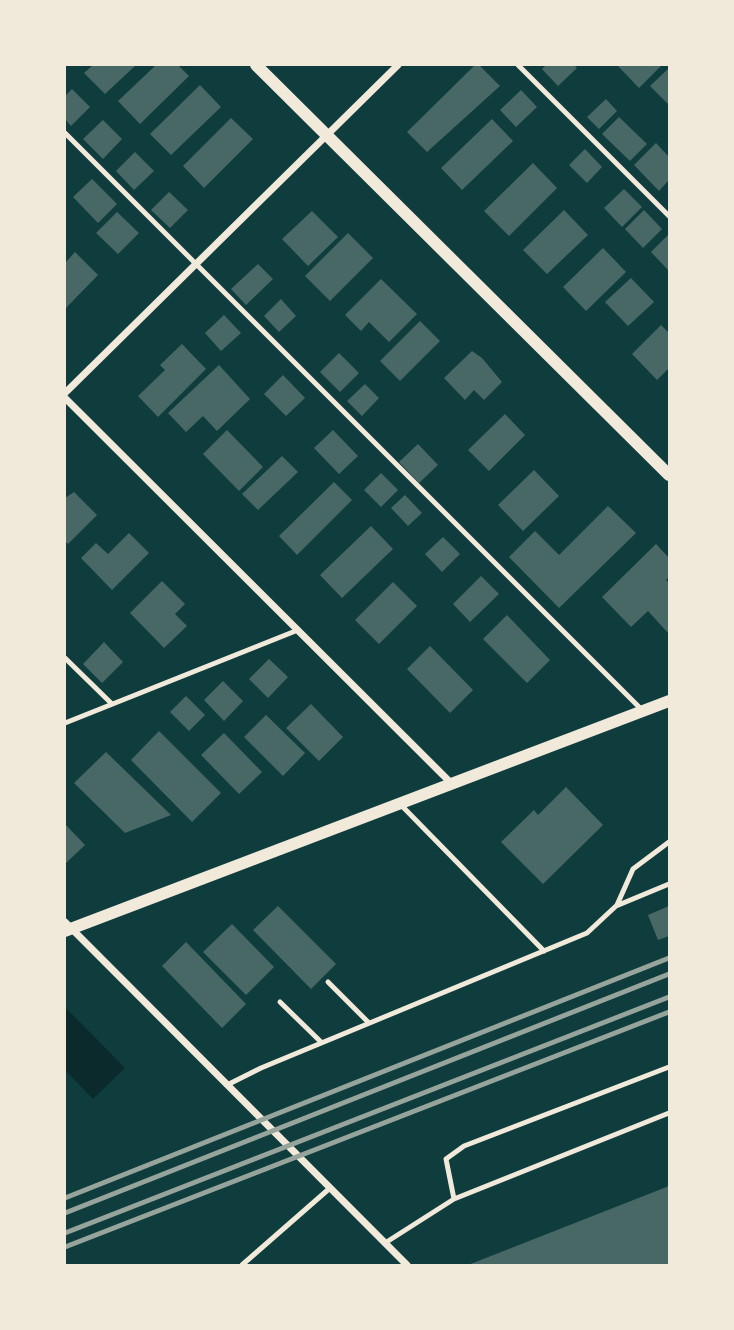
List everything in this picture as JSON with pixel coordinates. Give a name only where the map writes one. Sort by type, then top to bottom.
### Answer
[{"type":"street","points":[[256,65],[669,475]]},
{"type":"street","points":[[398,65],[65,395],[453,784]]},
{"type":"street","points":[[407,1265],[67,927],[669,701]]},
{"type":"lane","points":[[518,65],[669,216]]},
{"type":"lane","points":[[65,133],[644,711]]},
{"type":"lane","points":[[65,723],[298,630]]},
{"type":"lane","points":[[65,658],[112,704]]},
{"type":"lane","points":[[400,804],[544,951]]},
{"type":"lane","points":[[616,906],[633,869],[669,842]]},
{"type":"lane","points":[[227,1085],[321,1042],[587,933],[616,906],[669,884]]},
{"type":"lane","points":[[328,982],[369,1023]]},
{"type":"lane","points":[[280,1002],[321,1042]]},
{"type":"lane","points":[[454,1199],[446,1159],[464,1146],[669,1067]]},
{"type":"lane","points":[[385,1242],[454,1199],[669,1113]]},
{"type":"lane","points":[[242,1265],[330,1188]]},
{"type":"water","points":[[65,1007],[125,1068],[93,1099],[65,1070]]},
{"type":"building","points":[[93,65],[136,65],[105,94],[84,73]]},
{"type":"building","points":[[156,65],[178,65],[189,76],[140,124],[118,101]]},
{"type":"building","points":[[475,65],[479,65],[500,86],[427,152],[407,132]]},
{"type":"building","points":[[546,65],[574,65],[577,68],[558,86],[542,69]]},
{"type":"building","points":[[617,65],[662,65],[639,88]]},
{"type":"building","points":[[669,68],[669,105],[650,86]]},
{"type":"building","points":[[200,85],[221,107],[171,155],[150,134]]},
{"type":"building","points":[[72,89],[90,107],[71,126],[65,119],[65,96]]},
{"type":"building","points":[[521,90],[537,107],[516,127],[500,110]]},
{"type":"building","points":[[606,99],[617,111],[599,129],[587,117]]},
{"type":"building","points":[[619,117],[647,144],[630,161],[602,134]]},
{"type":"building","points":[[231,118],[253,139],[204,188],[183,166]]},
{"type":"building","points":[[492,119],[513,141],[462,190],[441,168]]},
{"type":"building","points":[[103,120],[122,139],[103,159],[83,139]]},
{"type":"building","points":[[656,143],[669,157],[669,180],[659,191],[634,165]]},
{"type":"building","points":[[585,149],[602,167],[587,183],[569,165]]},
{"type":"building","points":[[135,152],[154,171],[134,190],[116,171]]},
{"type":"building","points":[[533,163],[557,188],[509,236],[484,211]]},
{"type":"building","points":[[92,179],[117,204],[98,223],[73,197]]},
{"type":"building","points":[[624,189],[642,207],[622,227],[604,208]]},
{"type":"building","points":[[169,192],[188,210],[170,228],[151,210]]},
{"type":"building","points":[[564,210],[588,235],[547,274],[523,250]]},
{"type":"building","points":[[644,210],[662,229],[643,248],[625,229]]},
{"type":"building","points":[[312,211],[338,237],[308,266],[282,239]]},
{"type":"building","points":[[117,212],[139,233],[118,254],[96,233]]},
{"type":"building","points":[[348,233],[373,258],[330,301],[305,276]]},
{"type":"building","points":[[669,234],[669,271],[651,252]]},
{"type":"building","points":[[603,248],[626,272],[586,311],[563,287]]},
{"type":"building","points":[[75,252],[98,275],[65,309],[65,263]]},
{"type":"building","points":[[258,264],[273,279],[246,305],[231,289]]},
{"type":"building","points":[[631,278],[654,302],[628,326],[605,302]]},
{"type":"building","points":[[381,279],[417,314],[389,342],[369,322],[361,331],[345,315]]},
{"type":"building","points":[[281,299],[296,316],[279,332],[264,316]]},
{"type":"building","points":[[224,315],[241,333],[221,351],[205,333]]},
{"type":"building","points":[[420,321],[440,341],[400,381],[380,361]]},
{"type":"building","points":[[661,325],[669,333],[669,368],[657,380],[632,354]]},
{"type":"building","points":[[182,344],[206,369],[158,417],[138,396],[165,370],[160,365]]},
{"type":"building","points":[[472,351],[482,358],[502,382],[484,400],[474,390],[465,400],[444,378]]},
{"type":"building","points":[[339,353],[359,373],[340,392],[320,372]]},
{"type":"building","points":[[219,365],[250,399],[217,431],[203,416],[186,432],[168,413]]},
{"type":"building","points":[[283,375],[305,398],[286,416],[264,394]]},
{"type":"building","points":[[365,384],[379,398],[362,416],[347,401]]},
{"type":"building","points":[[505,414],[525,435],[489,471],[468,450]]},
{"type":"building","points":[[227,430],[263,467],[239,491],[203,454]]},
{"type":"building","points":[[333,430],[358,456],[339,474],[314,448]]},
{"type":"building","points":[[418,444],[438,465],[419,483],[399,462]]},
{"type":"building","points":[[282,456],[298,472],[258,510],[242,494]]},
{"type":"building","points":[[534,470],[559,496],[523,531],[498,505]]},
{"type":"building","points":[[381,473],[398,490],[381,507],[364,490]]},
{"type":"building","points":[[334,482],[352,500],[297,555],[279,536]]},
{"type":"building","points":[[74,492],[97,515],[68,544],[65,541],[65,498]]},
{"type":"building","points":[[405,495],[422,513],[408,526],[391,508]]},
{"type":"building","points":[[608,506],[636,533],[559,608],[509,557],[535,531],[559,555]]},
{"type":"building","points":[[371,526],[393,549],[342,598],[320,575]]},
{"type":"building","points":[[129,533],[149,553],[112,590],[81,558],[96,543],[108,554]]},
{"type":"building","points":[[443,537],[460,554],[442,572],[425,554]]},
{"type":"building","points":[[656,544],[669,558],[669,577],[666,580],[669,583],[669,634],[648,611],[631,627],[602,597]]},
{"type":"building","points":[[481,576],[499,594],[470,622],[453,604]]},
{"type":"building","points":[[162,581],[185,604],[175,614],[187,626],[164,648],[130,613]]},
{"type":"building","points":[[393,582],[417,606],[379,644],[355,620]]},
{"type":"building","points":[[507,615],[550,660],[527,683],[483,639]]},
{"type":"building","points":[[104,642],[123,662],[102,683],[83,664]]},
{"type":"building","points":[[430,646],[473,690],[450,713],[407,669]]},
{"type":"building","points":[[269,659],[288,677],[268,698],[249,679]]},
{"type":"building","points":[[223,681],[243,701],[224,721],[204,700]]},
{"type":"building","points":[[186,696],[205,715],[189,731],[170,712]]},
{"type":"building","points":[[311,704],[343,737],[319,761],[286,728]]},
{"type":"building","points":[[266,715],[305,753],[283,776],[244,737]]},
{"type":"building","points":[[159,731],[221,793],[192,822],[131,760]]},
{"type":"building","points":[[224,733],[262,772],[239,794],[201,755]]},
{"type":"building","points":[[106,752],[171,815],[125,833],[74,783]]},
{"type":"building","points":[[566,787],[603,825],[543,884],[501,842],[534,810],[538,815]]},
{"type":"building","points":[[65,824],[85,845],[65,864]]},
{"type":"building","points":[[278,906],[336,964],[311,989],[253,930]]},
{"type":"building","points":[[669,906],[669,936],[658,940],[648,915]]},
{"type":"building","points":[[232,924],[274,967],[246,995],[203,952]]},
{"type":"building","points":[[186,942],[246,1004],[222,1028],[162,966]]},
{"type":"building","points":[[669,1186],[669,1265],[468,1265]]},
{"type":"railway","points":[[65,1198],[669,958]]},
{"type":"railway","points":[[65,1213],[669,974]]},
{"type":"railway","points":[[65,1233],[669,997]]},
{"type":"railway","points":[[65,1247],[669,1012]]}]
